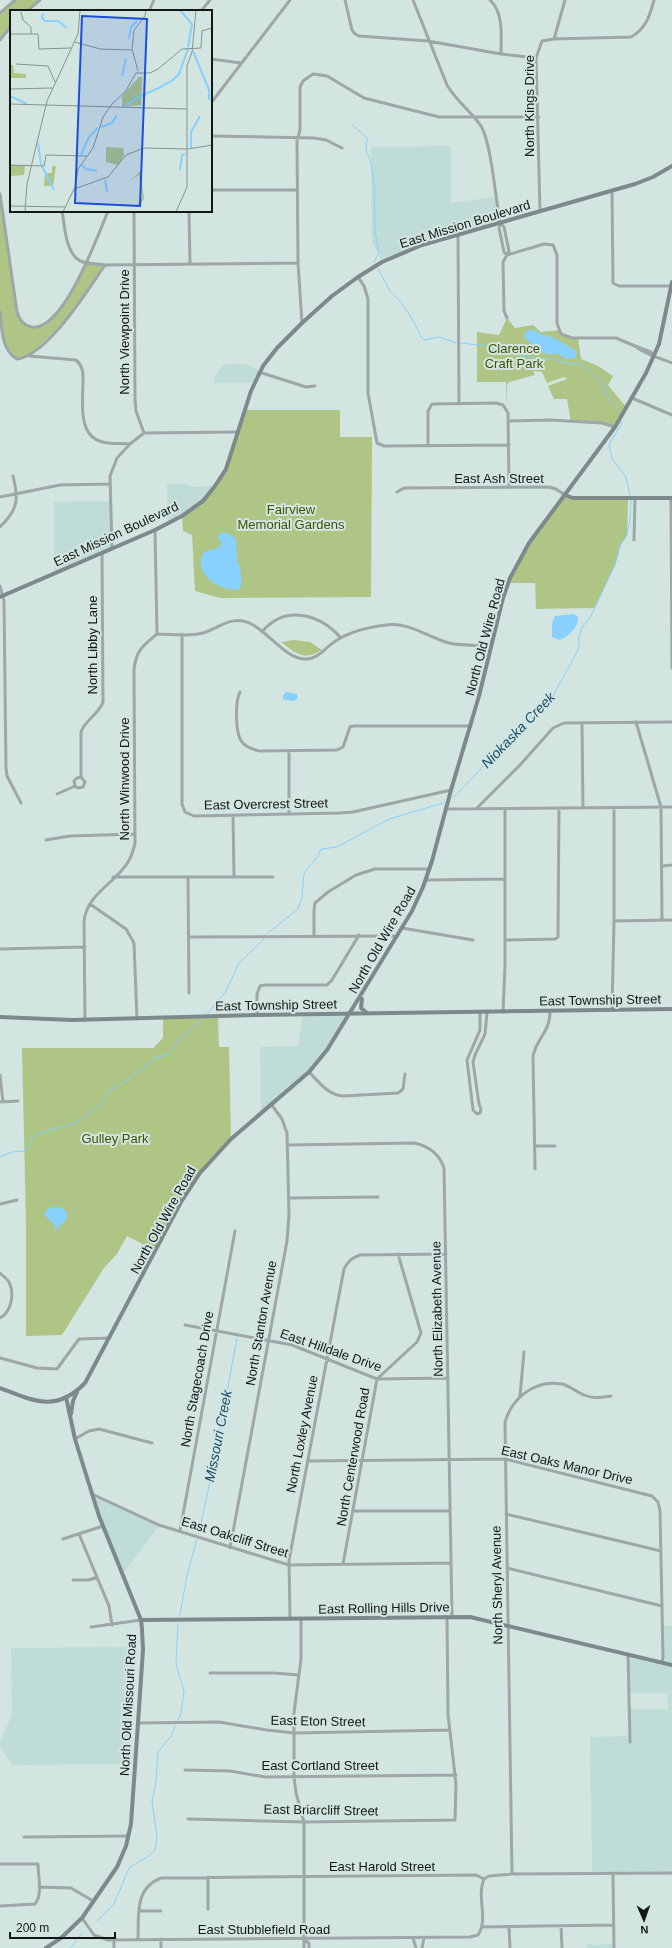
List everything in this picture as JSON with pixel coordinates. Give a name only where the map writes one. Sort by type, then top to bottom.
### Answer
[{"type":"street","points":[[0,13],[15,0]]},
{"type":"street","points":[[28,10],[40,0]]},
{"type":"street","points":[[149,10],[154,0]]},
{"type":"street","points":[[203,10],[210,0]]},
{"type":"street","points":[[212,102],[290,0]]},
{"type":"street","points":[[345,0],[352,30],[356,35],[428,41],[502,54],[536,58]]},
{"type":"street","points":[[413,0],[428,41],[453,95],[480,125],[486,138],[500,223],[499,228],[504,252],[507,255]]},
{"type":"street","points":[[490,0],[497,9],[499,18],[502,54]]},
{"type":"street","points":[[565,0],[554,39],[631,37],[637,34],[646,23],[654,0]]},
{"type":"street","points":[[0,40],[10,27]]},
{"type":"street","name":"North Kings Drive","points":[[540,212],[539,117],[536,58],[542,41],[554,39]]},
{"type":"street","points":[[212,59],[241,63]]},
{"type":"street","points":[[302,323],[298,263],[296,190],[298,136],[300,130],[300,87],[303,81],[313,74],[320,74],[334,79],[356,95],[364,98],[439,117],[539,117]]},
{"type":"street","points":[[212,136],[298,136],[326,140],[342,148]]},
{"type":"street","name":"East Mission Boulevard","points":[[2,596],[156,530],[194,508],[209,494],[226,468],[239,432],[250,391],[259,372],[277,348],[302,323],[332,296],[358,277],[377,265],[406,251],[458,234],[612,191],[644,180],[672,166]]},
{"type":"street","points":[[212,190],[296,190]]},
{"type":"street","points":[[612,191],[612,280],[614,285],[672,284]]},
{"type":"street","points":[[0,194],[17,312],[20,320],[29,327],[43,326],[56,314],[67,300],[108,212]]},
{"type":"street","points":[[62,212],[70,247],[74,255],[85,263],[134,265],[298,263]]},
{"type":"street","name":"North Viewpoint Drive","points":[[134,212],[135,399],[136,411],[144,433]]},
{"type":"street","points":[[189,212],[190,264]]},
{"type":"street","points":[[458,234],[459,403]]},
{"type":"street","points":[[507,318],[504,311],[503,262],[507,255],[544,244],[553,245],[556,255],[557,323],[561,334],[572,338],[616,338],[651,352],[655,356],[672,363]]},
{"type":"street","points":[[29,356],[65,322],[105,265]]},
{"type":"street","points":[[358,277],[364,286],[368,299],[368,393],[377,443],[384,446],[509,446]]},
{"type":"street","name":"North Old Wire Road","points":[[0,1388],[28,1400],[51,1402],[66,1398],[79,1388],[88,1378],[181,1202],[200,1173],[231,1139],[309,1072],[329,1047],[363,994],[402,928],[430,869],[470,726],[503,598],[515,568],[540,526],[565,495],[615,427],[632,398],[655,356],[670,301],[672,284]]},
{"type":"street","points":[[0,312],[3,336],[7,351],[11,356],[17,359],[29,356],[76,360],[80,363],[83,372],[83,416],[86,431],[99,441],[130,444]]},
{"type":"street","points":[[259,372],[306,387],[315,386]]},
{"type":"street","points":[[632,398],[672,415]]},
{"type":"street","points":[[428,446],[428,411],[430,406],[436,404],[459,403],[496,403],[505,406],[508,413],[509,487]]},
{"type":"street","points":[[508,421],[551,420],[602,422],[615,427]]},
{"type":"street","points":[[112,548],[110,484],[114,463],[130,444],[144,433],[239,432]]},
{"type":"street","points":[[0,526],[14,511],[17,494],[13,476]]},
{"type":"street","points":[[0,497],[60,484],[110,484]]},
{"type":"street","name":"East Ash Street","points":[[397,492],[404,488],[549,487],[573,498],[672,498]]},
{"type":"street","points":[[634,540],[635,498]]},
{"type":"street","points":[[672,498],[672,668]]},
{"type":"street","points":[[156,530],[157,634],[203,633],[233,621],[244,621],[262,632],[292,655],[302,660],[312,659],[320,655],[341,638],[374,627],[393,624],[412,627],[452,643],[491,646]]},
{"type":"street","name":"North Libby Lane","points":[[81,778],[81,732],[84,725],[99,710],[103,702],[102,553]]},
{"type":"street","points":[[0,586],[2,596],[6,768],[7,776],[21,803]]},
{"type":"street","points":[[262,632],[273,622],[287,616],[301,615],[315,618],[325,623],[341,638]]},
{"type":"street","name":"North Winwood Drive","points":[[85,1020],[84,917],[90,904],[113,877],[128,863],[132,854],[136,834],[134,664],[138,652],[157,634]]},
{"type":"street","name":"East Overcrest Street","points":[[182,634],[183,808],[185,812],[194,816],[353,812],[451,790]]},
{"type":"street","points":[[240,692],[237,698],[238,733],[241,742],[248,748],[259,751],[338,750],[344,747],[350,727],[354,726],[470,726]]},
{"type":"street","points":[[636,722],[661,807],[662,920]]},
{"type":"street","points":[[476,809],[520,765],[553,728],[564,723],[672,722]]},
{"type":"street","points":[[582,723],[583,808]]},
{"type":"street","points":[[289,751],[290,814]]},
{"type":"street","points":[[57,794],[75,786],[80,788],[84,786],[84,781],[81,778],[75,780],[75,786]]},
{"type":"street","points":[[446,809],[672,807]]},
{"type":"street","points":[[504,940],[555,939],[558,937],[559,808]]},
{"type":"street","points":[[612,1010],[614,808]]},
{"type":"street","points":[[503,1012],[505,809]]},
{"type":"street","points":[[233,816],[234,877]]},
{"type":"street","points":[[46,840],[70,836],[136,834]]},
{"type":"street","points":[[662,866],[672,865]]},
{"type":"street","points":[[314,936],[315,903],[328,892],[356,875],[375,869],[430,869]]},
{"type":"street","points":[[113,877],[273,877]]},
{"type":"street","points":[[188,877],[189,993]]},
{"type":"street","points":[[426,880],[504,878]]},
{"type":"street","points":[[90,904],[126,929],[134,943],[137,1020]]},
{"type":"street","points":[[614,922],[672,920]]},
{"type":"street","points":[[402,928],[473,940]]},
{"type":"street","points":[[257,1015],[257,994],[260,986],[327,985],[332,980],[359,935]]},
{"type":"street","points":[[189,937],[397,936]]},
{"type":"street","points":[[0,948],[85,947]]},
{"type":"street","points":[[363,994],[361,1008],[372,1014]]},
{"type":"street","name":"East Township Street","points":[[0,1017],[48,1020],[137,1020],[257,1015],[480,1013],[672,1009]]},
{"type":"street","points":[[535,1169],[533,1056],[536,1046],[549,1024],[550,1011]]},
{"type":"street","points":[[480,1013],[480,1030],[468,1054],[467,1063],[472,1110],[477,1114],[480,1113],[481,1109],[473,1062],[485,1034],[487,1012]]},
{"type":"street","points":[[309,1072],[329,1091],[338,1096],[398,1093],[404,1089],[405,1074]]},
{"type":"street","points":[[0,1075],[2,1102],[18,1101]]},
{"type":"street","name":"North Stanton Avenue","points":[[230,1548],[287,1241],[289,1198],[288,1145],[284,1124],[271,1104]]},
{"type":"street","name":"North Elizabeth Avenue","points":[[288,1145],[414,1143],[431,1149],[442,1162],[444,1173],[446,1254],[451,1563],[449,1617],[450,1730],[456,1775],[454,1820]]},
{"type":"street","points":[[535,1146],[555,1146]]},
{"type":"street","points":[[289,1198],[378,1198]]},
{"type":"street","points":[[0,1204],[17,1200]]},
{"type":"street","name":"North Stagecoach Drive","points":[[180,1531],[235,1231]]},
{"type":"street","points":[[398,1254],[446,1254]]},
{"type":"street","name":"North Loxley Avenue","points":[[290,1619],[288,1565],[344,1269],[353,1257],[360,1255],[398,1254]]},
{"type":"street","name":"North Centerwood Road","points":[[343,1564],[377,1379],[418,1342],[421,1333],[398,1254]]},
{"type":"street","points":[[0,1273],[8,1281],[11,1300],[10,1308],[7,1314],[0,1318]]},
{"type":"street","name":"East Hilldale Drive","points":[[185,1325],[297,1346],[377,1379],[448,1378]]},
{"type":"street","points":[[0,1358],[37,1368],[57,1369],[62,1365],[79,1339],[110,1338]]},
{"type":"street","points":[[520,1396],[524,1352]]},
{"type":"street","name":"North Sheryl Avenue","points":[[512,1874],[505,1422],[509,1411],[520,1396],[533,1388],[554,1384],[570,1387],[590,1397],[612,1396]]},
{"type":"street","points":[[71,1418],[72,1400],[79,1388]]},
{"type":"street","name":"North Old Missouri Road","points":[[46,1948],[61,1938],[82,1918],[117,1867],[129,1836],[144,1643],[141,1620],[103,1526],[92,1494],[66,1398]]},
{"type":"street","points":[[76,1439],[89,1431],[99,1429],[152,1443]]},
{"type":"street","name":"East Oaks Manor Drive","points":[[308,1460],[505,1459],[652,1496],[658,1502],[660,1508],[662,1662]]},
{"type":"street","name":"East Oakcliff Street","points":[[92,1494],[159,1525],[288,1565],[451,1563]]},
{"type":"street","points":[[353,1512],[450,1511]]},
{"type":"street","points":[[506,1514],[661,1551]]},
{"type":"street","points":[[63,1539],[103,1526]]},
{"type":"street","points":[[79,1534],[109,1606],[112,1624]]},
{"type":"street","points":[[507,1568],[662,1606]]},
{"type":"street","points":[[73,1580],[86,1580],[97,1577]]},
{"type":"street","name":"East Rolling Hills Drive","points":[[90,1627],[141,1620],[470,1617],[672,1665]]},
{"type":"street","points":[[301,1619],[301,1653],[294,1732],[294,1777],[296,1793],[304,1822],[304,1948]]},
{"type":"street","points":[[628,1654],[630,1742]]},
{"type":"street","points":[[210,1673],[274,1672],[299,1675]]},
{"type":"street","name":"East Eton Street","points":[[138,1723],[219,1722],[267,1730],[294,1732],[450,1730]]},
{"type":"street","name":"East Cortland Street","points":[[185,1770],[230,1771],[265,1777],[456,1775]]},
{"type":"street","name":"East Briarcliff Street","points":[[188,1819],[304,1822],[454,1820]]},
{"type":"street","points":[[24,1837],[129,1836]]},
{"type":"street","points":[[0,1864],[38,1864],[39,1887],[38,1898],[32,1906],[0,1906]]},
{"type":"street","points":[[613,1873],[614,1948]]},
{"type":"street","name":"East Harold Street","points":[[138,1940],[140,1901],[143,1892],[155,1881],[167,1878],[476,1876],[484,1880],[489,1876],[512,1874],[672,1873]]},
{"type":"street","points":[[208,1877],[208,1909]]},
{"type":"street","points":[[484,1880],[482,1886],[483,1927],[613,1925]]},
{"type":"street","points":[[39,1887],[71,1888],[93,1901]]},
{"type":"street","points":[[139,1911],[161,1911]]},
{"type":"street","name":"East Stubblefield Road","points":[[82,1918],[94,1934],[102,1938],[114,1940],[470,1938],[478,1935],[483,1927]]},
{"type":"street","points":[[561,1926],[562,1948]]},
{"type":"street","points":[[509,1927],[510,1948]]},
{"type":"street","points":[[413,1938],[416,1948]]},
{"type":"street","points":[[422,1948],[424,1938]]},
{"type":"street","points":[[161,1939],[161,1948]]},
{"type":"street","points":[[305,1939],[309,1944],[309,1948]]},
{"type":"street","points":[[114,1940],[114,1948]]},
{"type":"shaded area","points":[[451,146],[451,203],[496,197],[500,223],[430,242],[382,262],[372,241],[371,147]]},
{"type":"shaded area","points":[[225,364],[246,364],[260,371],[254,383],[214,383],[215,375]]},
{"type":"shaded area","points":[[167,484],[186,484],[192,487],[215,486],[203,501],[167,524]]},
{"type":"shaded area","points":[[111,501],[112,548],[54,574],[54,502]]},
{"type":"shaded area","points":[[303,1014],[351,1014],[309,1072],[261,1113],[260,1047],[298,1046]]},
{"type":"shaded area","points":[[92,1494],[160,1525],[122,1575]]},
{"type":"shaded area","points":[[662,1626],[672,1626],[672,1873],[592,1874],[590,1737],[629,1736],[629,1709],[668,1709],[667,1693],[629,1693],[628,1654],[662,1662]]},
{"type":"shaded area","points":[[137,1647],[129,1764],[12,1765],[0,1747],[0,1741],[12,1715],[11,1648]]},
{"type":"shaded area","points":[[614,1944],[614,1948],[587,1948],[587,1945]]},
{"type":"green space","points":[[15,0],[40,0],[28,10],[10,10],[10,27],[0,40],[0,13]]},
{"type":"green space","points":[[0,194],[17,312],[20,320],[29,327],[43,325],[67,300],[85,263],[105,265],[65,322],[29,356],[17,359],[5,344],[0,312]]},
{"type":"green space","name":"Clarence Craft Park","points":[[507,318],[515,328],[533,325],[541,332],[559,330],[561,334],[578,338],[581,359],[598,366],[613,376],[608,385],[626,407],[615,427],[606,423],[571,422],[567,399],[554,399],[548,386],[567,379],[564,377],[547,383],[542,372],[533,371],[535,375],[509,382],[507,385],[507,410],[506,382],[477,382],[477,332],[499,335]]},
{"type":"green space","name":"Fairview Memorial Gardens","points":[[245,410],[340,410],[340,437],[372,437],[371,597],[220,598],[195,591],[192,535],[183,531],[182,516],[194,508],[221,478]]},
{"type":"green space","points":[[565,495],[573,498],[628,498],[627,535],[621,544],[615,565],[594,608],[536,609],[535,583],[508,583],[522,554]]},
{"type":"green space","points":[[294,640],[310,642],[322,650],[310,655],[300,655],[281,642]]},
{"type":"green space","name":"Gulley Park","points":[[218,1016],[219,1047],[229,1047],[231,1139],[195,1180],[156,1251],[127,1236],[117,1254],[104,1268],[62,1335],[26,1336],[26,1225],[22,1048],[153,1048],[163,1038],[163,1019]]},
{"type":"water","points":[[533,329],[540,334],[557,339],[577,352],[576,358],[566,359],[558,354],[543,353],[525,338],[525,332]]},
{"type":"water","points":[[221,533],[228,533],[236,539],[237,561],[240,567],[242,584],[238,590],[231,590],[215,584],[204,574],[201,567],[201,560],[204,552],[220,547],[221,542],[217,536]]},
{"type":"water","points":[[574,614],[578,617],[575,628],[566,637],[560,640],[552,637],[552,624],[555,616]]},
{"type":"water","points":[[286,692],[297,694],[298,698],[294,701],[283,700],[283,695]]},
{"type":"water","points":[[50,1207],[61,1207],[67,1212],[66,1220],[54,1231],[55,1225],[44,1215]]},
{"type":"waterway","name":"Niokaska Creek","points":[[352,125],[367,138],[366,152],[370,159],[374,182],[375,232],[379,252],[374,262]]},
{"type":"waterway","name":"Niokaska Creek","points":[[378,269],[390,291],[401,302],[411,317],[422,338],[425,340],[439,337],[456,343]]},
{"type":"waterway","name":"Niokaska Creek","points":[[461,343],[487,346],[505,352],[538,359],[553,359],[569,364],[578,363],[585,367],[602,382],[610,401],[619,409]]},
{"type":"waterway","name":"Niokaska Creek","points":[[621,421],[621,425],[609,444],[612,459],[626,477],[630,495]]},
{"type":"waterway","name":"Niokaska Creek","points":[[453,798],[541,706],[551,700],[579,648],[579,636],[583,626],[590,618],[615,565],[620,546],[627,535],[631,500]]},
{"type":"waterway","name":"Niokaska Creek","points":[[268,933],[298,909],[302,898],[304,873],[318,856],[321,849],[337,847],[389,819],[443,803]]},
{"type":"waterway","name":"Niokaska Creek","points":[[208,1013],[226,991],[239,963],[264,939]]},
{"type":"waterway","name":"Niokaska Creek","points":[[0,1157],[12,1152],[24,1151],[28,1147],[32,1138],[37,1134],[72,1124],[86,1116],[100,1105],[109,1091],[129,1079],[153,1059],[169,1054],[179,1040],[200,1021]]},
{"type":"waterway","name":"Missouri Creek","points":[[199,1533],[237,1338]]},
{"type":"waterway","name":"Missouri Creek","points":[[180,1615],[187,1575],[197,1539]]},
{"type":"waterway","name":"Missouri Creek","points":[[178,1625],[176,1664],[184,1691],[181,1713],[178,1720]]},
{"type":"waterway","name":"Missouri Creek","points":[[97,1921],[114,1904],[129,1868],[149,1856],[155,1850],[157,1836],[152,1802],[156,1782],[158,1752],[171,1736],[175,1726]]},
{"type":"waterway","name":"Missouri Creek","points":[[70,1948],[83,1932]]}]
